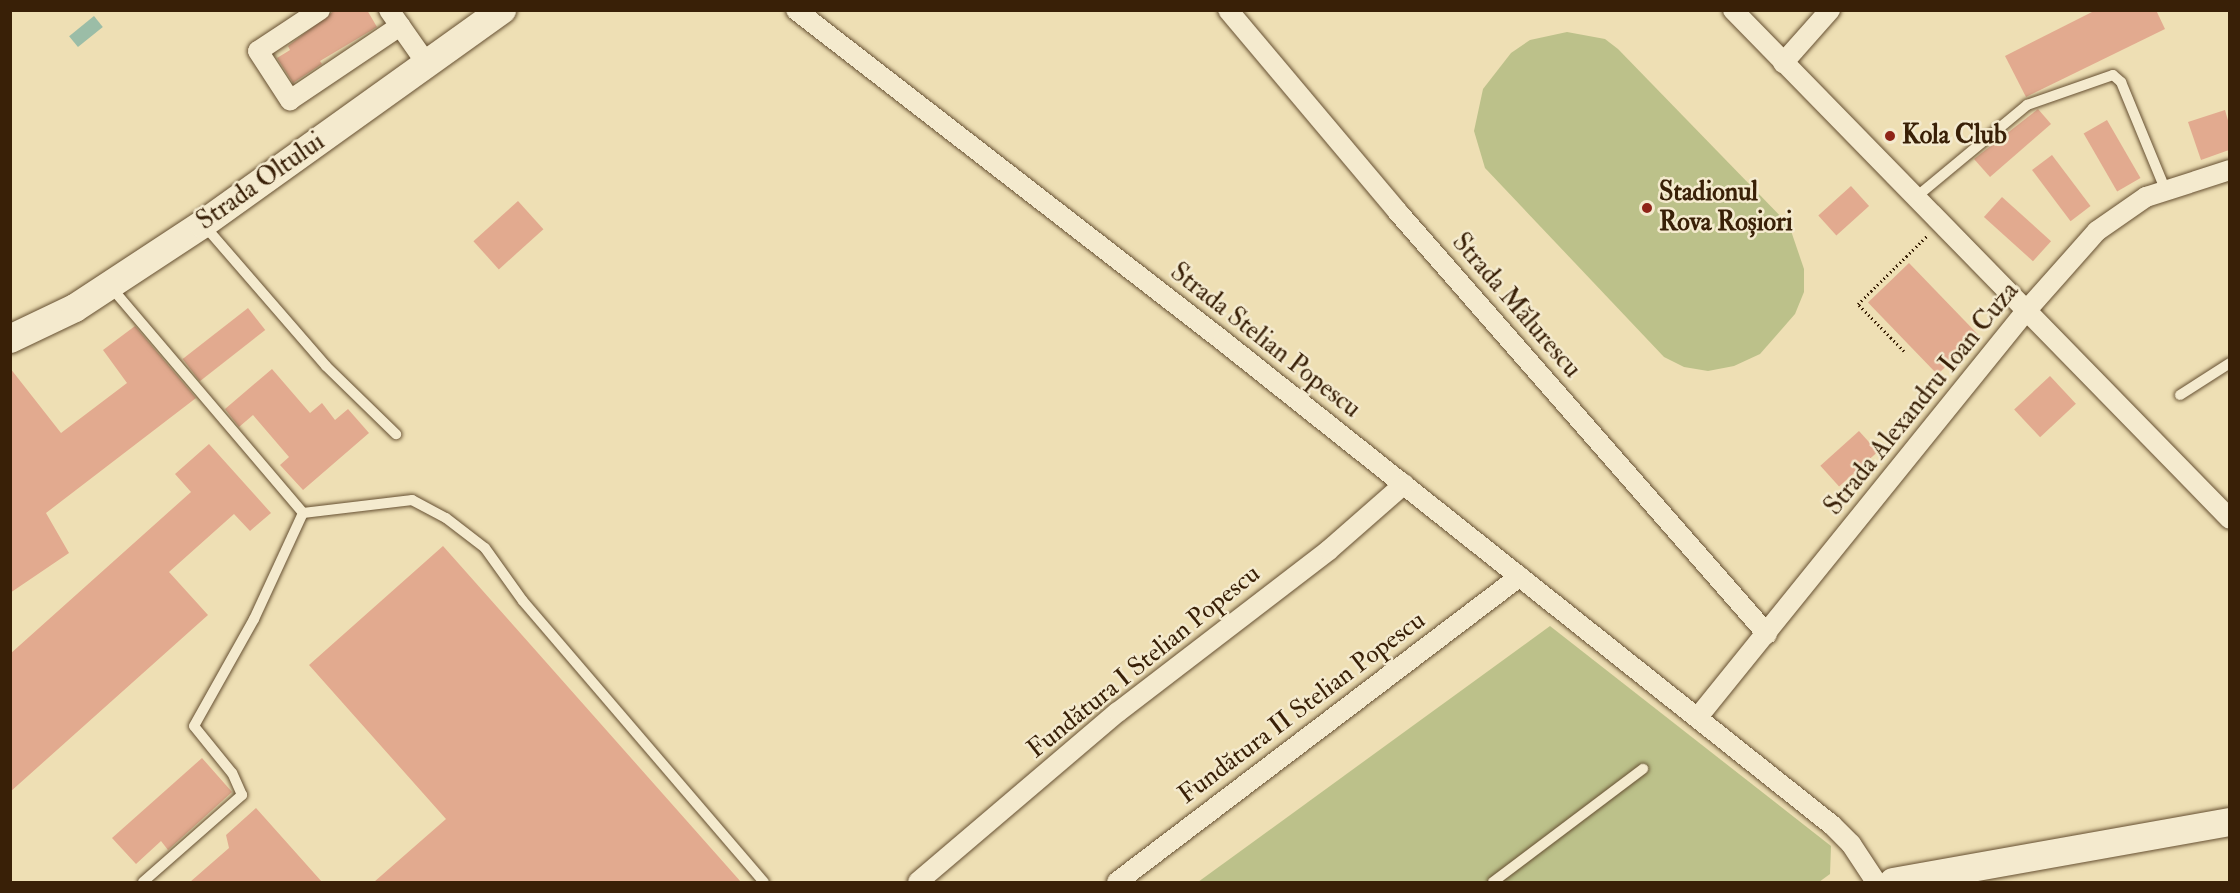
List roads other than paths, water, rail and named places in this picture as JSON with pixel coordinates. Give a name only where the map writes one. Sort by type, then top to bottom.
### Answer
[{"type":"main road","name":"Strada Oltului","points":[[10,339],[75,308],[202,224],[502,10]]},
{"type":"main road","points":[[1893,882],[2229,822]]},
{"type":"street","points":[[320,10],[258,51],[290,100],[395,18],[428,64]]},
{"type":"street","name":"Strada Stelian Popescu","points":[[796,10],[1404,484],[1832,825],[1851,844],[1876,882]]},
{"type":"street","name":"Strada Mălurescu","points":[[1228,10],[1404,219],[1767,634]]},
{"type":"street","points":[[1733,10],[2229,519]]},
{"type":"street","points":[[1783,63],[1830,10]]},
{"type":"street","name":"Strada Alexandru Ioan Cuza","points":[[1698,717],[2026,311],[2111,218],[2165,189],[2229,170]]},
{"type":"street","name":"Fundătura I Stelian Popescu","points":[[918,882],[1118,712],[1329,550],[1404,484]]},
{"type":"street","name":"Fundătura II Stelian Popescu","points":[[1117,882],[1520,577]]},
{"type":"lane","points":[[1916,198],[2027,105],[2113,75],[2121,82],[2165,189]]},
{"type":"lane","points":[[202,224],[326,366],[396,434]]},
{"type":"lane","points":[[110,285],[303,513]]},
{"type":"lane","points":[[2180,395],[2229,363]]},
{"type":"lane","points":[[303,513],[412,500],[446,518],[485,548],[523,601],[764,882]]},
{"type":"lane","points":[[143,882],[242,795],[232,773],[194,726],[254,619],[303,513]]},
{"type":"lane","points":[[1493,882],[1644,769]]},
{"type":"place","name":"Kola Club","points":[[1890,136]]},
{"type":"place","name":"Stadionul Rova Roșiori","points":[[1647,208]]}]
